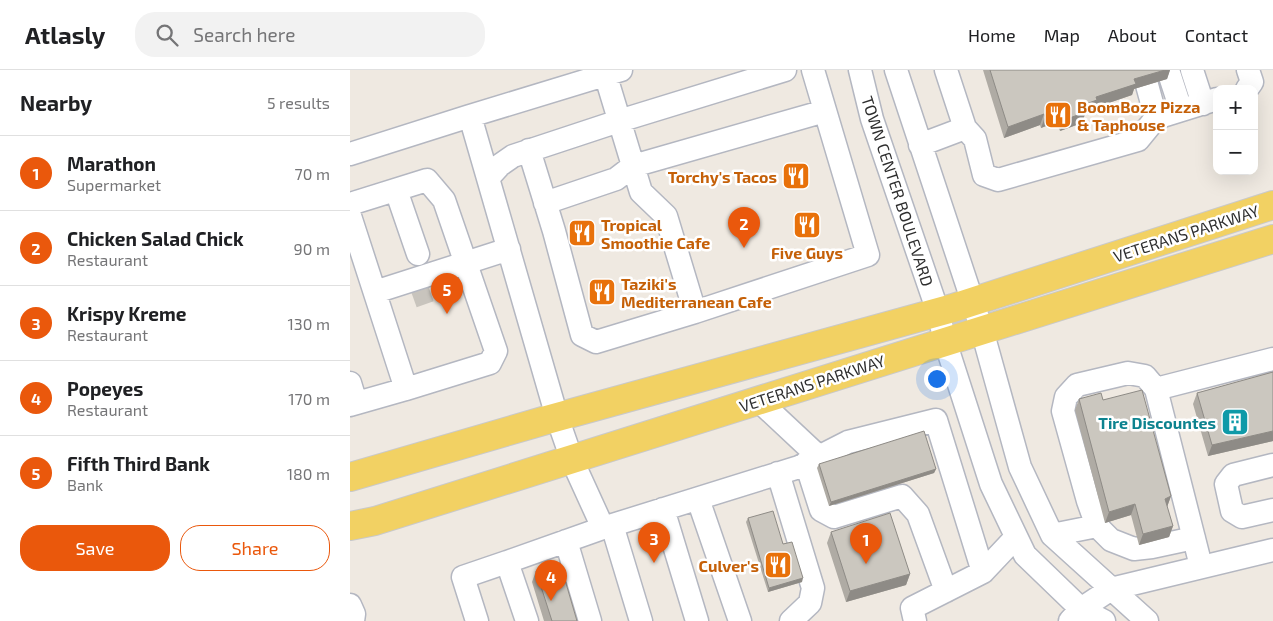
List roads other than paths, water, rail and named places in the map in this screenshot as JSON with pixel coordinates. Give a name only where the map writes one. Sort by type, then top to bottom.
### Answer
[{"type":"main road","name":"VETERANS PARKWAY","points":[[350,477],[557,417],[972,302],[1273,205]]},
{"type":"main road","name":"VETERANS PARKWAY","points":[[350,526],[375,521],[572,460],[1273,239]]},
{"type":"street","points":[[489,178],[500,165],[513,156],[529,150],[784,70]]},
{"type":"street","points":[[529,150],[554,231],[582,335],[596,342],[695,312],[868,255],[813,70]]},
{"type":"street","name":"TOWN CENTER BOULEVARD","points":[[860,70],[872,119],[938,312],[944,342]]},
{"type":"street","points":[[896,70],[982,330],[1020,467],[1052,535],[1147,621]]},
{"type":"street","points":[[946,70],[965,128],[975,139],[984,175],[998,180],[1138,140],[1156,118],[1210,102],[1192,70]]},
{"type":"street","points":[[1168,70],[1181,110]]},
{"type":"street","points":[[1248,70],[1252,82],[1250,85]]},
{"type":"street","points":[[350,154],[610,72],[619,121],[641,192],[666,216],[695,312]]},
{"type":"street","points":[[1147,85],[1156,118]]},
{"type":"street","points":[[545,203],[616,179],[633,166],[825,111]]},
{"type":"street","points":[[470,116],[557,417],[572,460],[607,526],[641,621]]},
{"type":"street","points":[[920,145],[965,128]]},
{"type":"street","points":[[350,204],[427,180],[444,200],[458,265],[496,351],[490,363],[406,389],[352,397]]},
{"type":"street","points":[[396,190],[418,254]]},
{"type":"street","points":[[350,216],[381,290],[406,389]]},
{"type":"street","points":[[381,290],[508,249]]},
{"type":"street","points":[[381,290],[421,294],[443,282],[458,265]]},
{"type":"street","points":[[944,342],[991,484],[1025,555],[1076,615],[1104,621]]},
{"type":"street","points":[[1156,389],[1273,360]]},
{"type":"street","points":[[1194,538],[1134,549],[1111,540],[1098,526],[1088,501],[1063,411],[1066,397],[1078,385],[1128,373],[1145,376],[1156,389],[1194,538],[1201,566]]},
{"type":"street","points":[[758,400],[812,460],[821,510],[834,517],[902,496],[918,514],[946,591]]},
{"type":"street","points":[[477,621],[463,577],[607,526],[778,474],[848,442],[936,420],[983,572]]},
{"type":"street","points":[[1273,465],[1233,476],[1226,484],[1232,511],[1242,517],[1273,510]]},
{"type":"street","points":[[778,474],[813,588],[810,603],[791,621]]},
{"type":"street","points":[[698,499],[740,621]]},
{"type":"street","points":[[663,510],[697,621]]},
{"type":"street","points":[[1052,535],[1098,526]]},
{"type":"street","points":[[915,621],[912,608],[983,572],[1016,537]]},
{"type":"street","points":[[566,541],[590,621]]},
{"type":"street","points":[[1076,615],[1111,589],[1273,550]]},
{"type":"street","points":[[507,562],[527,621]]},
{"type":"tunnel","points":[[413,297],[430,291]]},
{"type":"place","name":"BoomBozz Pizza & Taphouse","points":[[1058,115]]},
{"type":"place","name":"Torchy's Tacos","points":[[796,176]]},
{"type":"place","name":"Five Guys","points":[[807,225]]},
{"type":"place","name":"Tropical Smoothie Cafe","points":[[582,233]]},
{"type":"place","name":"Chicken Salad Chick","points":[[744,248]]},
{"type":"place","name":"Taziki's Mediterranean Cafe","points":[[602,292]]},
{"type":"place","name":"Fifth Third Bank","points":[[447,314]]},
{"type":"place","name":"Tire Discountes","points":[[1235,422]]},
{"type":"place","name":"Krispy Kreme","points":[[654,563]]},
{"type":"place","name":"Marathon","points":[[866,564]]},
{"type":"place","name":"Culver's","points":[[778,565]]},
{"type":"place","name":"Popeyes","points":[[551,601]]}]
